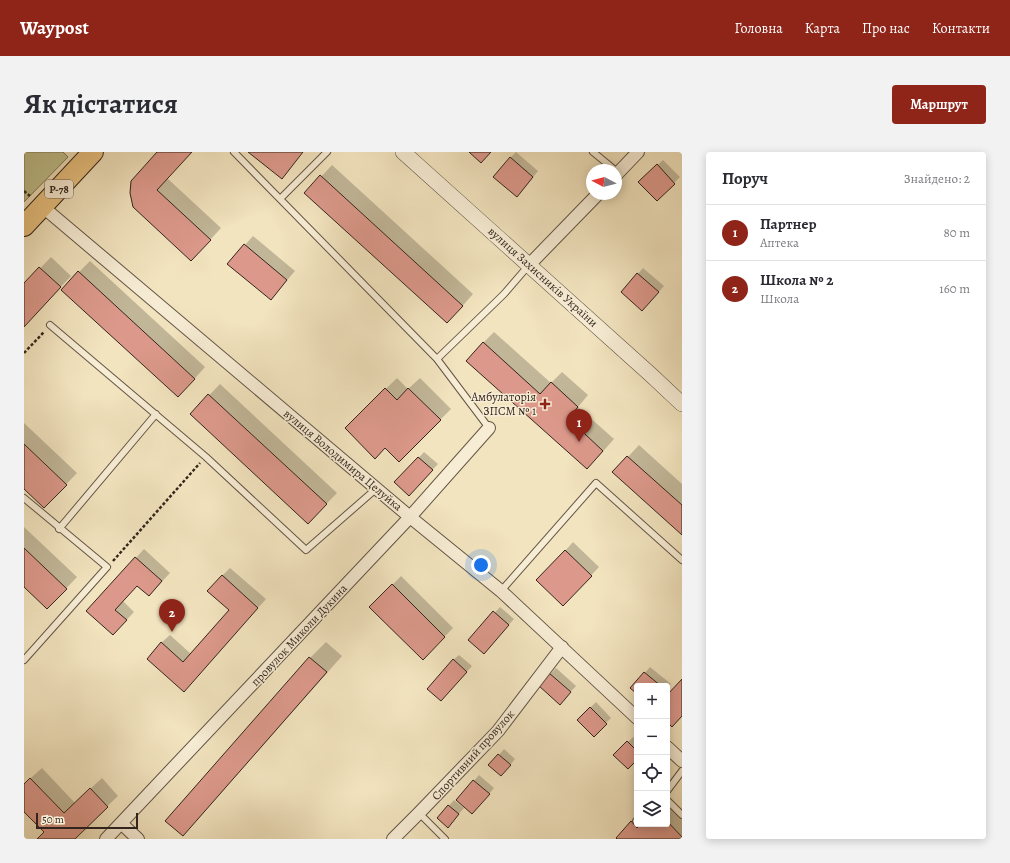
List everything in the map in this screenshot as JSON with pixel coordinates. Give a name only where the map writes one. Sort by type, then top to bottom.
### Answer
[{"type":"main road","name":"Р-78","points":[[24,226],[93,152]]},
{"type":"street","name":"вулиця Захисників України","points":[[403,152],[682,404]]},
{"type":"street","points":[[622,167],[638,152]]},
{"type":"street","points":[[529,265],[592,200]]},
{"type":"street","name":"вулиця Володимира Целуйка","points":[[43,207],[410,517],[501,591],[634,715]]},
{"type":"street","name":"провулок Миколи Дукина","points":[[106,839],[410,517],[489,428]]},
{"type":"street","name":"Спортивний провулок","points":[[392,839],[498,731],[562,647]]},
{"type":"street","points":[[670,750],[682,761]]},
{"type":"street","points":[[121,822],[138,839]]},
{"type":"lane","points":[[234,152],[437,359],[489,428]]},
{"type":"lane","points":[[280,199],[327,152]]},
{"type":"lane","points":[[593,152],[607,164]]},
{"type":"lane","points":[[437,359],[504,294],[529,265]]},
{"type":"lane","points":[[50,326],[206,456],[306,550],[377,488]]},
{"type":"lane","points":[[59,529],[156,414]]},
{"type":"lane","points":[[501,591],[596,483],[682,560]]},
{"type":"lane","points":[[24,498],[59,529],[107,567],[24,660]]},
{"type":"lane","points":[[670,787],[682,771]]},
{"type":"lane","points":[[670,803],[682,815]]},
{"type":"lane","points":[[419,813],[444,839]]},
{"type":"path","points":[[24,353],[50,326]]},
{"type":"path","points":[[107,567],[206,456]]},
{"type":"green space","points":[[24,152],[63,152],[68,157],[24,202]]},
{"type":"building","points":[[157,152],[192,152],[157,190],[211,240],[191,261],[133,207],[130,193],[131,181]]},
{"type":"building","points":[[248,152],[303,152],[282,179]]},
{"type":"building","points":[[469,152],[491,152],[481,163]]},
{"type":"building","points":[[510,157],[533,177],[517,197],[493,177]]},
{"type":"building","points":[[657,164],[675,184],[657,201],[638,182]]},
{"type":"building","points":[[320,175],[463,306],[447,323],[304,193]]},
{"type":"building","points":[[244,244],[287,280],[271,300],[227,264]]},
{"type":"building","points":[[39,267],[61,287],[24,327],[24,283]]},
{"type":"building","points":[[78,271],[195,379],[178,397],[61,290]]},
{"type":"building","points":[[637,273],[659,292],[642,311],[621,292]]},
{"type":"building","points":[[483,342],[540,394],[551,382],[578,407],[568,418],[603,451],[587,469],[466,361]]},
{"type":"building","points":[[385,388],[397,400],[408,388],[441,420],[399,462],[385,448],[375,459],[345,428]]},
{"type":"building","points":[[208,394],[327,504],[308,524],[190,414]]},
{"type":"building","points":[[24,444],[67,485],[44,508],[24,489]]},
{"type":"building","points":[[627,456],[682,505],[682,535],[612,472]]},
{"type":"building","points":[[418,457],[433,470],[409,496],[394,482]]},
{"type":"building","points":[[24,548],[67,589],[47,609],[24,587]]},
{"type":"building","points":[[565,550],[592,576],[563,606],[536,580]]},
{"type":"building","points":[[135,557],[162,581],[149,596],[137,586],[115,610],[127,620],[113,635],[86,611]]},
{"type":"building","points":[[222,575],[258,608],[184,692],[147,659],[161,642],[183,662],[229,610],[207,591]]},
{"type":"building","points":[[392,584],[445,637],[423,660],[369,607]]},
{"type":"building","points":[[493,611],[509,625],[484,654],[468,640]]},
{"type":"building","points":[[309,657],[327,672],[183,836],[165,821]]},
{"type":"building","points":[[453,659],[467,672],[441,701],[427,689]]},
{"type":"building","points":[[644,672],[657,683],[634,683]]},
{"type":"building","points":[[549,673],[571,692],[560,705],[538,685]]},
{"type":"building","points":[[682,679],[682,716],[672,727],[670,725],[670,692]]},
{"type":"building","points":[[634,683],[634,691],[630,688]]},
{"type":"building","points":[[590,707],[607,724],[594,737],[577,720]]},
{"type":"building","points":[[627,741],[634,748],[634,763],[628,769],[613,755]]},
{"type":"building","points":[[498,754],[511,765],[501,776],[488,765]]},
{"type":"building","points":[[30,778],[64,813],[90,788],[108,807],[75,839],[37,839],[44,832],[24,812],[24,784]]},
{"type":"building","points":[[473,780],[490,794],[472,814],[456,800]]},
{"type":"building","points":[[448,805],[459,814],[448,828],[437,818]]},
{"type":"building","points":[[631,821],[634,827],[637,828],[670,827],[670,824],[682,837],[682,839],[617,839],[616,838]]},
{"type":"place","name":"Амбулаторія ЗПСМ № 1","points":[[545,404]]},
{"type":"place","name":"Партнер","points":[[579,442]]},
{"type":"place","name":"Школа № 2","points":[[172,632]]}]
